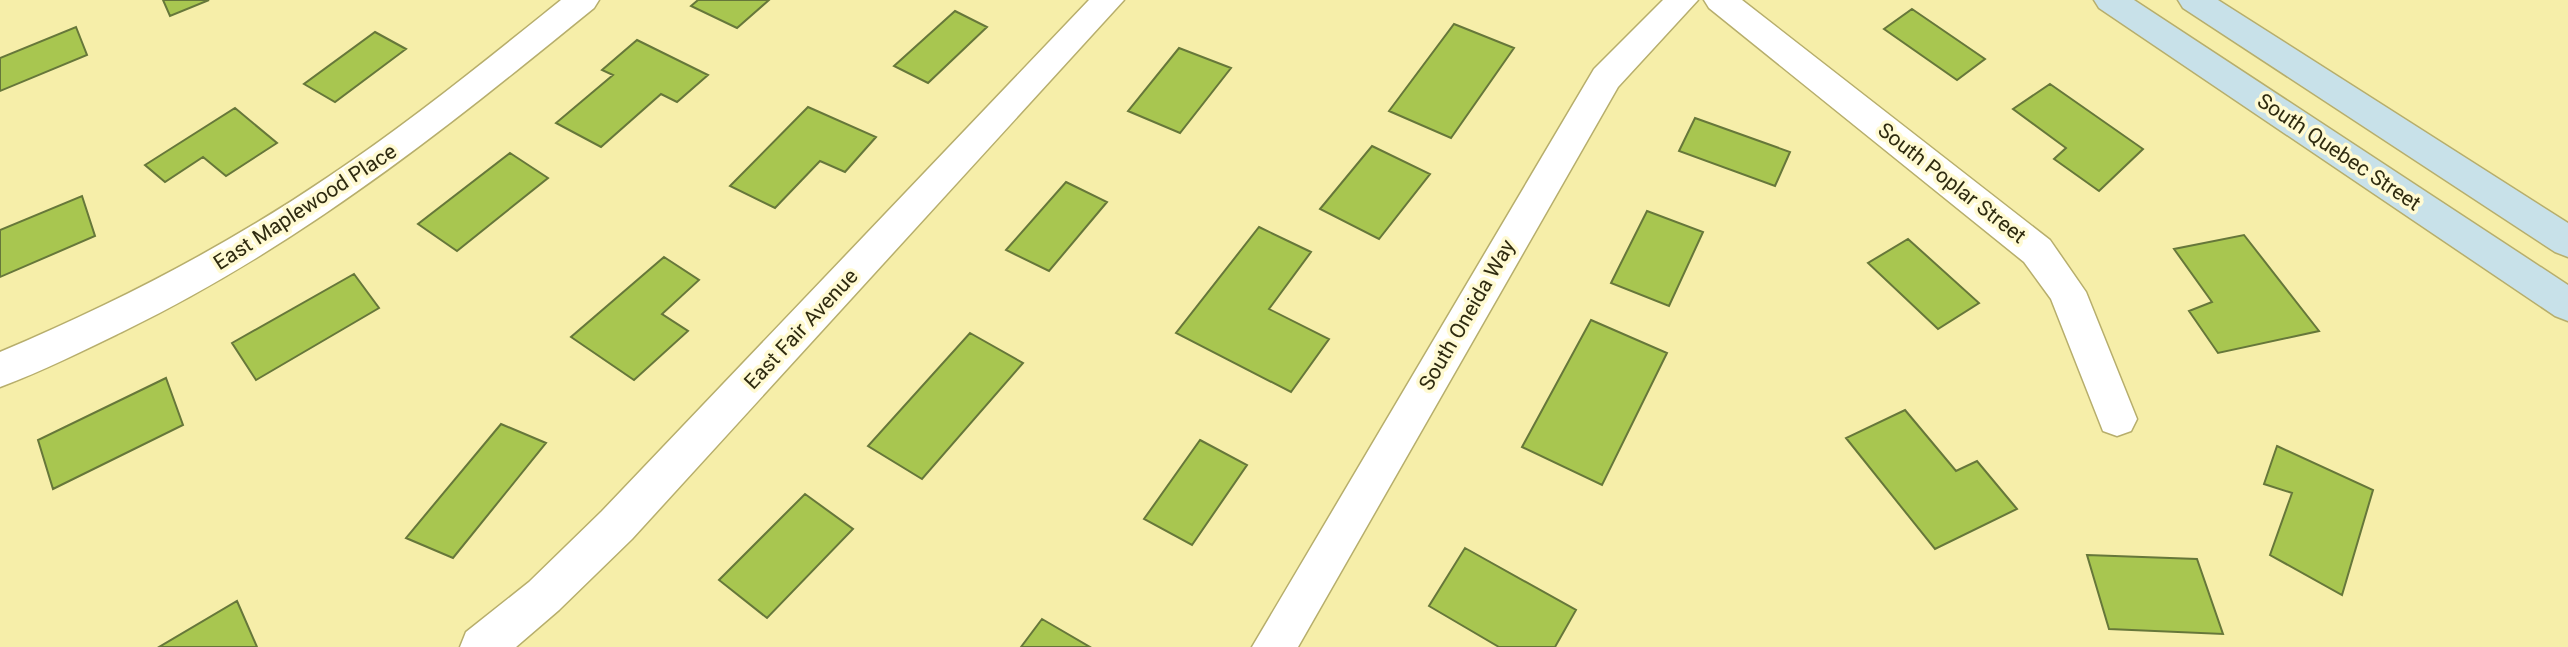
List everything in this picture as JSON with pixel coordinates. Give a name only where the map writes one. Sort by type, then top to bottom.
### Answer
[{"type":"main road","name":"South Quebec Street","points":[[2110,0],[2568,305]]},
{"type":"main road","points":[[2194,0],[2568,242]]},
{"type":"street","name":"East Maplewood Place","points":[[0,370],[84,335],[199,276],[272,232],[404,143],[583,0]]},
{"type":"street","name":"East Fair Avenue","points":[[482,647],[544,596],[617,525],[1108,0]]},
{"type":"street","name":"South Oneida Way","points":[[1274,647],[1606,78],[1633,47],[1682,0]]},
{"type":"street","name":"South Poplar Street","points":[[1720,0],[2037,251],[2067,292],[2117,419]]},
{"type":"building","points":[[163,0],[209,0],[170,16]]},
{"type":"building","points":[[698,0],[769,0],[737,28],[691,6]]},
{"type":"building","points":[[1912,9],[1985,59],[1957,80],[1884,29]]},
{"type":"building","points":[[955,11],[987,27],[928,83],[894,66]]},
{"type":"building","points":[[1454,24],[1514,48],[1451,138],[1389,111]]},
{"type":"building","points":[[76,27],[87,55],[0,91],[0,58]]},
{"type":"building","points":[[375,32],[406,49],[335,102],[304,84]]},
{"type":"building","points":[[637,40],[708,75],[677,102],[661,94],[601,147],[556,123],[613,75],[602,70]]},
{"type":"building","points":[[1179,48],[1231,68],[1180,133],[1128,111]]},
{"type":"building","points":[[2050,84],[2143,149],[2099,191],[2054,159],[2066,148],[2013,109]]},
{"type":"building","points":[[808,107],[876,137],[845,172],[820,161],[775,208],[730,186]]},
{"type":"building","points":[[235,108],[277,143],[226,176],[203,157],[165,182],[145,165]]},
{"type":"building","points":[[1695,118],[1790,152],[1775,186],[1679,151]]},
{"type":"building","points":[[1372,146],[1430,174],[1379,239],[1320,209]]},
{"type":"building","points":[[510,153],[548,178],[457,251],[418,224]]},
{"type":"building","points":[[1066,182],[1107,202],[1049,271],[1006,250]]},
{"type":"building","points":[[82,196],[95,236],[0,277],[0,230]]},
{"type":"building","points":[[1647,211],[1703,232],[1669,306],[1611,283]]},
{"type":"building","points":[[1259,227],[1311,252],[1269,309],[1329,339],[1291,392],[1176,333]]},
{"type":"building","points":[[2244,235],[2319,331],[2218,353],[2189,311],[2212,302],[2174,249]]},
{"type":"building","points":[[1908,239],[1979,303],[1938,329],[1868,263]]},
{"type":"building","points":[[664,257],[699,280],[662,314],[688,331],[634,380],[571,337]]},
{"type":"building","points":[[354,274],[379,308],[256,380],[232,343]]},
{"type":"building","points":[[1591,320],[1667,353],[1602,485],[1522,447]]},
{"type":"building","points":[[970,333],[1023,363],[922,479],[868,446]]},
{"type":"building","points":[[166,378],[183,425],[53,489],[38,440]]},
{"type":"building","points":[[1905,410],[1956,471],[1977,461],[2017,509],[1935,549],[1846,438]]},
{"type":"building","points":[[501,424],[546,443],[453,558],[406,538]]},
{"type":"building","points":[[1200,440],[1247,465],[1192,545],[1144,519]]},
{"type":"building","points":[[2277,446],[2373,490],[2342,595],[2270,555],[2292,493],[2264,484]]},
{"type":"building","points":[[805,494],[853,529],[767,618],[719,580]]},
{"type":"building","points":[[1465,548],[1576,610],[1555,647],[1499,647],[1429,606]]},
{"type":"building","points":[[2087,555],[2197,559],[2223,634],[2109,629]]},
{"type":"building","points":[[237,601],[257,647],[159,647]]},
{"type":"building","points":[[1042,619],[1090,647],[1021,647]]}]
